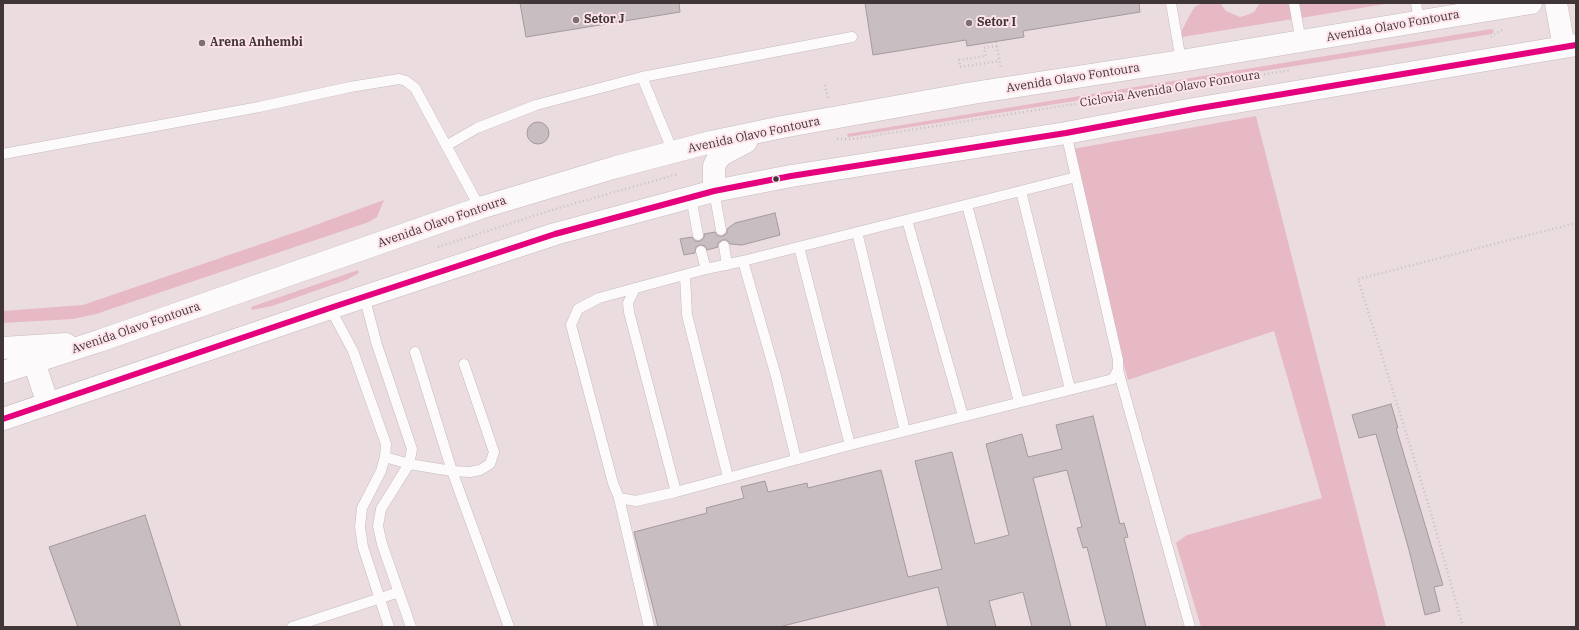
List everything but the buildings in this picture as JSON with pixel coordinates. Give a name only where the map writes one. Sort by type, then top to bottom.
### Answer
[{"type":"main road","name":"Avenida Olavo Fontoura","points":[[3,372],[99,341],[480,208],[616,167],[673,152],[756,132],[965,95],[1301,42],[1417,12],[1531,3]]},
{"type":"main road","points":[[3,419],[364,296],[555,234],[714,191],[791,176],[1066,133],[1194,109],[1570,46],[1556,3]]},
{"type":"main road","points":[[714,191],[714,170],[717,160],[723,154],[750,139],[756,132]]},
{"type":"main road","points":[[3,348],[99,341]]},
{"type":"main road","points":[[34,362],[48,404]]},
{"type":"lane","points":[[1171,3],[1181,61]]},
{"type":"lane","points":[[1294,3],[1301,42]]},
{"type":"lane","points":[[446,146],[477,128],[503,116],[536,105],[642,76],[852,37]]},
{"type":"lane","points":[[642,76],[673,152]]},
{"type":"lane","points":[[3,154],[259,108],[350,87],[399,79],[406,81],[415,88],[480,208]]},
{"type":"lane","points":[[1066,133],[1118,360],[1118,370],[1190,627]]},
{"type":"lane","points":[[649,627],[619,498],[613,483],[572,325],[578,309],[599,298],[685,276],[706,269],[744,261],[1076,177]]},
{"type":"lane","points":[[714,191],[721,230]]},
{"type":"lane","points":[[1021,191],[1070,389]]},
{"type":"lane","points":[[691,197],[698,235]]},
{"type":"lane","points":[[967,205],[1019,402]]},
{"type":"lane","points":[[907,220],[963,416]]},
{"type":"lane","points":[[857,232],[905,431]]},
{"type":"lane","points":[[724,246],[727,265]]},
{"type":"lane","points":[[799,247],[850,445]]},
{"type":"lane","points":[[702,251],[706,269]]},
{"type":"lane","points":[[744,261],[776,376],[796,459]]},
{"type":"lane","points":[[685,276],[687,315],[728,477]]},
{"type":"lane","points":[[635,288],[628,303],[630,316],[676,492]]},
{"type":"lane","points":[[364,296],[377,345],[412,449],[408,464],[381,509],[378,526],[382,544],[411,627]]},
{"type":"lane","points":[[330,308],[353,351],[386,444],[385,457],[381,471],[362,508],[360,526],[363,548],[389,627]]},
{"type":"lane","points":[[415,352],[452,471],[509,627]]},
{"type":"lane","points":[[385,457],[408,464],[452,471],[470,472],[480,470],[490,464],[494,452],[464,364]]},
{"type":"lane","points":[[619,498],[636,501],[676,492],[850,445],[1113,379],[1118,370]]},
{"type":"lane","points":[[292,627],[399,592]]},
{"type":"path","points":[[1487,38],[1493,37],[1504,29]]},
{"type":"path","points":[[996,42],[1001,69]]},
{"type":"path","points":[[997,46],[984,48],[986,56],[959,60],[960,67],[1000,61]]},
{"type":"path","name":"Ciclovia Avenida Olavo Fontoura","points":[[833,139],[852,139],[1297,69]]},
{"type":"path","points":[[824,85],[828,99]]},
{"type":"path","points":[[1463,627],[1431,513],[1358,279],[1576,222]]},
{"type":"shaded area","points":[[1203,3],[1220,3],[1226,11],[1240,17],[1254,12],[1260,3],[1290,3],[1293,19],[1182,37],[1182,30],[1192,11],[1196,6]]},
{"type":"shaded area","points":[[1299,3],[1391,3],[1301,18]]},
{"type":"shaded area","points":[[1491,29],[1494,31],[1492,34],[848,137],[847,134]]},
{"type":"shaded area","points":[[1256,116],[1386,627],[1201,627],[1176,543],[1187,535],[1322,498],[1274,331],[1128,380],[1067,150]]},
{"type":"shaded area","points":[[384,200],[377,217],[369,222],[96,314],[73,319],[3,323],[3,311],[83,305],[302,230]]},
{"type":"shaded area","points":[[358,270],[359,273],[346,280],[272,306],[252,310],[251,307]]},
{"type":"transit line","points":[[3,419],[330,308],[555,234],[714,191],[791,176],[1066,133],[1194,109],[1576,45]]},
{"type":"place","name":"Setor J","points":[[576,20]]},
{"type":"place","name":"Setor I","points":[[969,23]]},
{"type":"place","name":"Arena Anhembi","points":[[202,43]]}]
